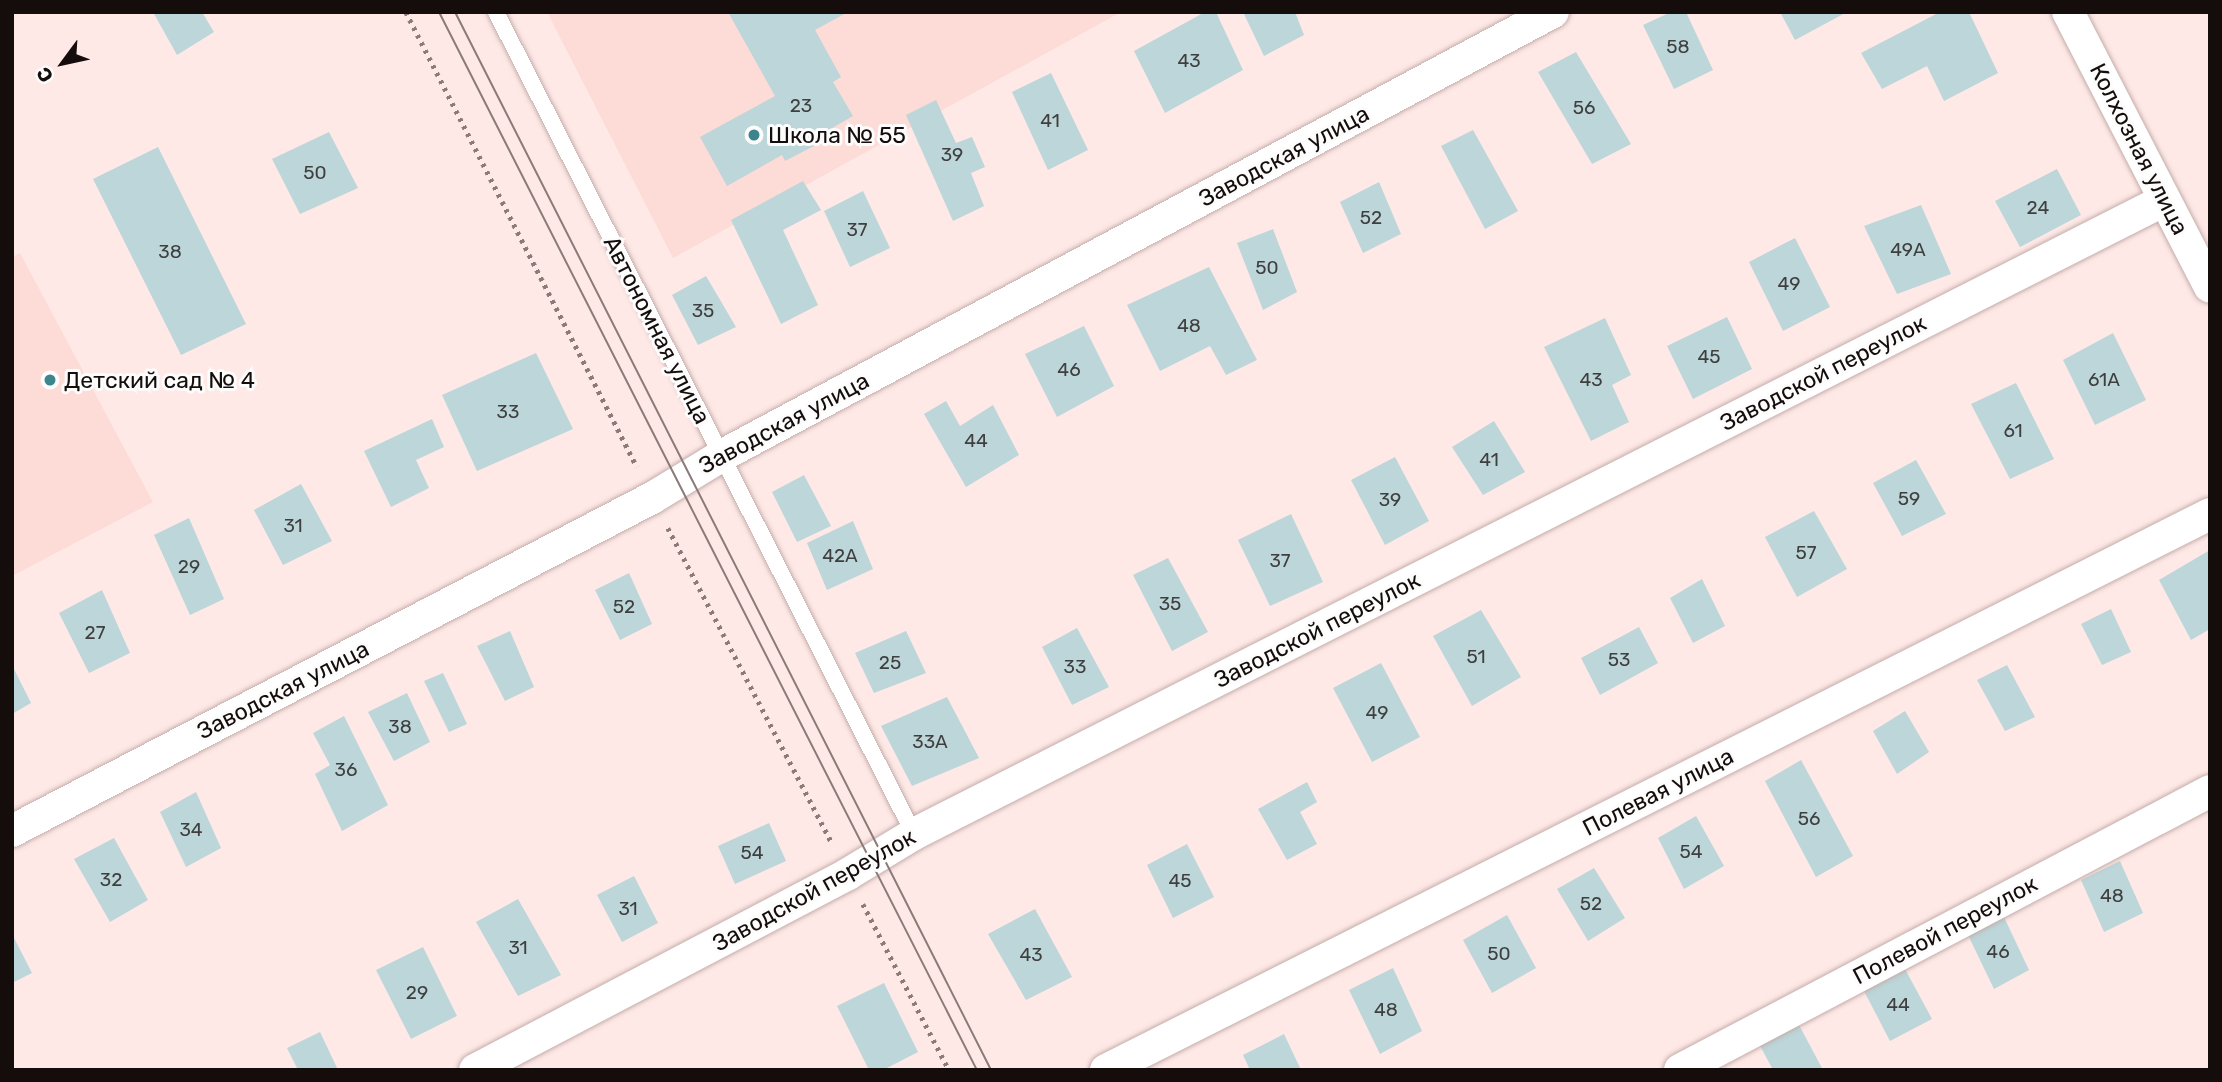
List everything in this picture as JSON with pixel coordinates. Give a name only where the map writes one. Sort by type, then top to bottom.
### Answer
[{"type":"street","name":"Заводская улица","points":[[12,831],[652,498],[721,456],[1553,12]]},
{"type":"street","name":"Колхозная улица","points":[[2068,12],[2210,287]]},
{"type":"street","name":"Заводской переулок","points":[[475,1070],[848,874],[914,834],[2165,200]]},
{"type":"street","name":"Полевая улица","points":[[1106,1070],[2210,513]]},
{"type":"street","name":"Полевой переулок","points":[[1681,1070],[2210,791]]},
{"type":"lane","name":"Автономная улица","points":[[496,12],[914,834]]},
{"type":"path","points":[[406,12],[652,498],[949,1070]]},
{"type":"shaded area","name":"Школа № 55","points":[[547,12],[1121,12],[673,258]]},
{"type":"shaded area","name":"Детский сад № 4","points":[[20,253],[153,502],[12,576],[12,257]]},
{"type":"building","points":[[153,12],[202,12],[214,32],[177,55]]},
{"type":"building","points":[[728,12],[848,12],[815,30],[841,77],[833,82],[853,116],[811,140],[814,146],[785,161],[782,155],[727,186],[700,137],[775,96]]},
{"type":"building","points":[[1205,12],[1216,12],[1243,70],[1165,113],[1134,51]]},
{"type":"building","points":[[1243,12],[1295,12],[1304,35],[1264,56]]},
{"type":"building","points":[[1671,12],[1686,12],[1713,70],[1674,89],[1643,25]]},
{"type":"building","points":[[1780,12],[1847,12],[1795,40]]},
{"type":"building","points":[[1940,12],[1969,12],[1998,73],[1944,101],[1927,66],[1882,89],[1861,53]]},
{"type":"building","points":[[1576,52],[1631,144],[1592,164],[1538,72]]},
{"type":"building","points":[[1051,73],[1088,150],[1048,170],[1012,92]]},
{"type":"building","points":[[936,100],[956,143],[972,137],[985,167],[971,173],[984,206],[953,221],[906,115]]},
{"type":"building","points":[[1473,130],[1518,211],[1485,229],[1441,146]]},
{"type":"building","points":[[329,132],[358,188],[300,214],[272,159]]},
{"type":"building","points":[[158,147],[246,324],[181,355],[93,179]]},
{"type":"building","points":[[2057,169],[2081,215],[2020,247],[1995,201]]},
{"type":"building","points":[[803,181],[821,210],[783,230],[818,305],[781,324],[731,220]]},
{"type":"building","points":[[1379,182],[1401,234],[1363,253],[1340,202]]},
{"type":"building","points":[[863,191],[890,248],[850,267],[824,211]]},
{"type":"building","points":[[1921,205],[1951,274],[1897,294],[1864,226]]},
{"type":"building","points":[[1273,229],[1297,292],[1263,310],[1237,243]]},
{"type":"building","points":[[1795,238],[1830,307],[1783,331],[1749,262]]},
{"type":"building","points":[[1209,267],[1257,360],[1226,375],[1210,346],[1160,371],[1127,305]]},
{"type":"building","points":[[706,276],[736,327],[698,345],[672,295]]},
{"type":"building","points":[[1727,317],[1752,369],[1693,399],[1667,346]]},
{"type":"building","points":[[1605,318],[1631,375],[1612,385],[1629,422],[1591,441],[1544,347]]},
{"type":"building","points":[[1084,326],[1114,386],[1057,417],[1025,354]]},
{"type":"building","points":[[2113,333],[2146,400],[2095,425],[2063,360]]},
{"type":"building","points":[[536,353],[573,429],[477,471],[442,395]]},
{"type":"building","points":[[2016,383],[2054,459],[2010,479],[1971,404]]},
{"type":"building","points":[[946,401],[960,426],[993,405],[1019,455],[966,487],[924,414]]},
{"type":"building","points":[[432,419],[444,447],[416,460],[429,488],[391,507],[364,451]]},
{"type":"building","points":[[1494,421],[1525,472],[1483,495],[1452,447]]},
{"type":"building","points":[[1395,457],[1429,521],[1385,545],[1351,480]]},
{"type":"building","points":[[1916,460],[1946,514],[1902,536],[1873,483]]},
{"type":"building","points":[[804,475],[831,526],[797,542],[772,492]]},
{"type":"building","points":[[301,484],[332,541],[283,565],[254,510]]},
{"type":"building","points":[[1814,511],[1847,569],[1797,597],[1765,537]]},
{"type":"building","points":[[1291,514],[1323,582],[1270,606],[1238,540]]},
{"type":"building","points":[[189,518],[224,599],[190,615],[154,535]]},
{"type":"building","points":[[853,521],[873,569],[827,590],[807,543]]},
{"type":"building","points":[[2210,550],[2210,629],[2191,640],[2159,580]]},
{"type":"building","points":[[1168,558],[1208,632],[1172,651],[1133,575]]},
{"type":"building","points":[[629,573],[652,624],[620,640],[595,590]]},
{"type":"building","points":[[1702,579],[1725,626],[1693,643],[1670,598]]},
{"type":"building","points":[[102,590],[130,653],[89,673],[59,613]]},
{"type":"building","points":[[2111,609],[2131,652],[2102,665],[2081,624]]},
{"type":"building","points":[[1481,610],[1521,677],[1472,706],[1433,636]]},
{"type":"building","points":[[1639,627],[1658,663],[1600,695],[1581,658]]},
{"type":"building","points":[[1077,628],[1109,687],[1072,705],[1042,647]]},
{"type":"building","points":[[510,631],[534,687],[505,701],[477,646]]},
{"type":"building","points":[[906,631],[926,673],[874,693],[855,653]]},
{"type":"building","points":[[1381,663],[1420,737],[1372,762],[1333,688]]},
{"type":"building","points":[[12,665],[31,703],[12,714]]},
{"type":"building","points":[[2007,665],[2035,717],[2005,731],[1977,680]]},
{"type":"building","points":[[443,673],[467,724],[449,732],[424,681]]},
{"type":"building","points":[[407,693],[430,742],[394,761],[368,712]]},
{"type":"building","points":[[947,697],[979,758],[912,786],[881,726]]},
{"type":"building","points":[[1905,711],[1929,752],[1897,774],[1873,731]]},
{"type":"building","points":[[344,716],[388,805],[342,831],[315,774],[330,765],[313,733]]},
{"type":"building","points":[[1801,760],[1853,856],[1816,877],[1765,781]]},
{"type":"building","points":[[1307,782],[1317,802],[1300,812],[1317,844],[1287,860],[1258,809]]},
{"type":"building","points":[[196,792],[221,848],[186,867],[160,812]]},
{"type":"building","points":[[1696,816],[1724,866],[1684,889],[1658,838]]},
{"type":"building","points":[[769,823],[786,861],[735,884],[718,846]]},
{"type":"building","points":[[114,838],[148,900],[110,922],[74,859]]},
{"type":"building","points":[[1187,844],[1214,897],[1173,918],[1147,865]]},
{"type":"building","points":[[2120,861],[2143,913],[2104,932],[2081,880]]},
{"type":"building","points":[[1594,868],[1625,918],[1588,941],[1557,889]]},
{"type":"building","points":[[634,876],[658,923],[622,942],[597,895]]},
{"type":"building","points":[[518,899],[561,975],[518,996],[476,922]]},
{"type":"building","points":[[1035,909],[1072,977],[1026,1000],[988,934]]},
{"type":"building","points":[[1507,915],[1536,968],[1492,993],[1463,940]]},
{"type":"building","points":[[2003,915],[2029,970],[1994,989],[1967,933]]},
{"type":"building","points":[[12,934],[32,973],[12,983]]},
{"type":"building","points":[[423,947],[457,1016],[411,1039],[376,970]]},
{"type":"building","points":[[1393,968],[1422,1031],[1380,1054],[1349,990]]},
{"type":"building","points":[[1905,969],[1932,1019],[1890,1041],[1864,991]]},
{"type":"building","points":[[884,983],[918,1052],[883,1070],[869,1070],[837,1006]]},
{"type":"building","points":[[1798,1023],[1823,1070],[1773,1070],[1758,1042]]},
{"type":"building","points":[[320,1032],[338,1070],[298,1070],[287,1048]]},
{"type":"building","points":[[1284,1034],[1301,1070],[1250,1070],[1243,1055]]},
{"type":"tram line","points":[[439,12],[977,1070]]},
{"type":"tram line","points":[[455,12],[991,1070]]},
{"type":"place","name":"Школа № 55","points":[[754,135]]},
{"type":"place","name":"Детский сад № 4","points":[[50,380]]}]
